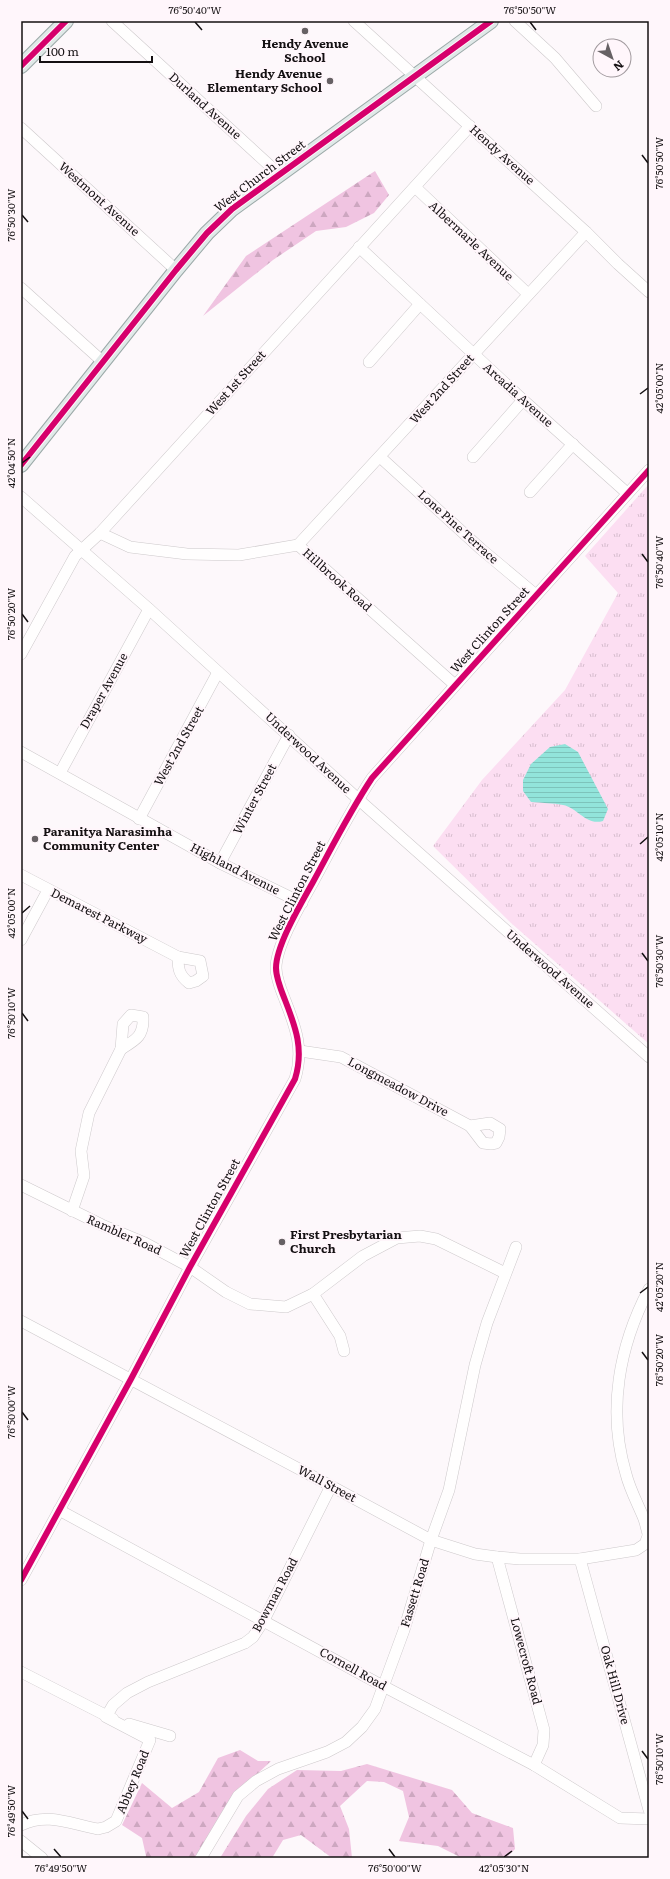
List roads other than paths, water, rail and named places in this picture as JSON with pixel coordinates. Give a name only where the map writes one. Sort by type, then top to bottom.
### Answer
[{"type":"main road","points":[[21,66],[66,21]]},
{"type":"main road","name":"West Church Street","points":[[21,465],[102,361],[176,270],[207,233],[232,209],[415,75],[492,21]]},
{"type":"street","name":"Durland Avenue","points":[[112,21],[280,175]]},
{"type":"street","name":"Hendy Avenue","points":[[354,21],[586,232],[649,292]]},
{"type":"street","points":[[515,21],[555,58],[596,106]]},
{"type":"street","name":"West 1st Street","points":[[21,654],[75,556],[100,533],[470,126]]},
{"type":"street","name":"Westmont Avenue","points":[[21,128],[176,270]]},
{"type":"street","name":"Albermarle Avenue","points":[[415,187],[528,294]]},
{"type":"street","name":"West 2nd Street","points":[[298,545],[586,232]]},
{"type":"street","name":"Arcadia Avenue","points":[[359,248],[523,400],[627,493]]},
{"type":"street","points":[[21,288],[102,361]]},
{"type":"street","points":[[369,362],[420,304]]},
{"type":"street","points":[[473,457],[523,400]]},
{"type":"street","points":[[530,492],[573,444]]},
{"type":"street","name":"Lone Pine Terrace","points":[[380,457],[536,595]]},
{"type":"street","name":"West Clinton Street","points":[[21,1580],[131,1379],[190,1267],[295,1079],[299,1065],[300,1051],[294,1021],[281,989],[276,968],[281,946],[302,903],[358,799],[372,778],[649,470]]},
{"type":"street","name":"Underwood Avenue","points":[[21,497],[149,609],[358,799],[649,1057]]},
{"type":"street","name":"Hillbrook Road","points":[[100,533],[130,547],[187,554],[239,555],[298,545],[455,685]]},
{"type":"street","name":"Draper Avenue","points":[[60,773],[149,609]]},
{"type":"street","name":"West 2nd Street","points":[[139,819],[218,672]]},
{"type":"street","name":"Winter Street","points":[[220,863],[289,735]]},
{"type":"street","name":"Highland Avenue","points":[[21,752],[220,863],[302,903]]},
{"type":"street","name":"Demarest Parkway","points":[[21,875],[178,957]]},
{"type":"street","points":[[21,940],[48,890]]},
{"type":"street","points":[[72,1211],[84,1176],[81,1151],[89,1113],[121,1048]]},
{"type":"street","name":"Longmeadow Drive","points":[[300,1051],[340,1057],[470,1126]]},
{"type":"street","name":"Rambler Road","points":[[21,1185],[72,1211],[145,1243],[190,1267],[226,1292],[250,1304],[286,1307],[313,1294],[362,1256],[397,1238],[420,1236],[436,1239],[506,1272]]},
{"type":"street","name":"Fassett Road","points":[[201,1858],[238,1796],[256,1781],[278,1769],[327,1752],[346,1742],[362,1727],[375,1709],[404,1630],[431,1540],[449,1490],[475,1365],[487,1323],[516,1247]]},
{"type":"street","points":[[649,1289],[631,1329],[624,1353],[617,1401],[620,1450],[626,1474],[645,1520],[649,1536]]},
{"type":"street","points":[[313,1294],[340,1336],[344,1351]]},
{"type":"street","name":"Wall Street","points":[[21,1321],[431,1540],[475,1554],[497,1557],[520,1559],[580,1559],[636,1550],[645,1544],[649,1536]]},
{"type":"street","name":"Bowman Road","points":[[106,1717],[113,1705],[127,1693],[148,1682],[245,1643],[253,1637],[264,1620],[331,1486]]},
{"type":"street","name":"Cornell Road","points":[[59,1510],[383,1686],[534,1765],[620,1818],[649,1819]]},
{"type":"street","name":"Lowecroft Road","points":[[497,1557],[544,1730],[543,1745],[534,1765]]},
{"type":"street","name":"Oak Hill Drive","points":[[580,1559],[649,1810]]},
{"type":"street","points":[[21,1672],[106,1717],[170,1736]]},
{"type":"street","name":"Abbey Road","points":[[21,1825],[35,1819],[45,1818],[98,1829],[110,1825],[118,1818],[150,1740],[106,1717]]},
{"type":"street","points":[[21,1841],[35,1856]]},
{"type":"water","points":[[565,744],[578,752],[608,809],[603,821],[597,822],[587,819],[573,809],[563,805],[531,802],[523,791],[523,780],[531,764],[550,747]]},
{"type":"place","name":"Hendy Avenue School","points":[[305,31]]},
{"type":"place","name":"Hendy Avenue Elementary School","points":[[330,81]]},
{"type":"place","name":"Paranitya Narasimha Community Center","points":[[35,839]]},
{"type":"place","name":"First Presbytarian Church","points":[[282,1242]]}]
